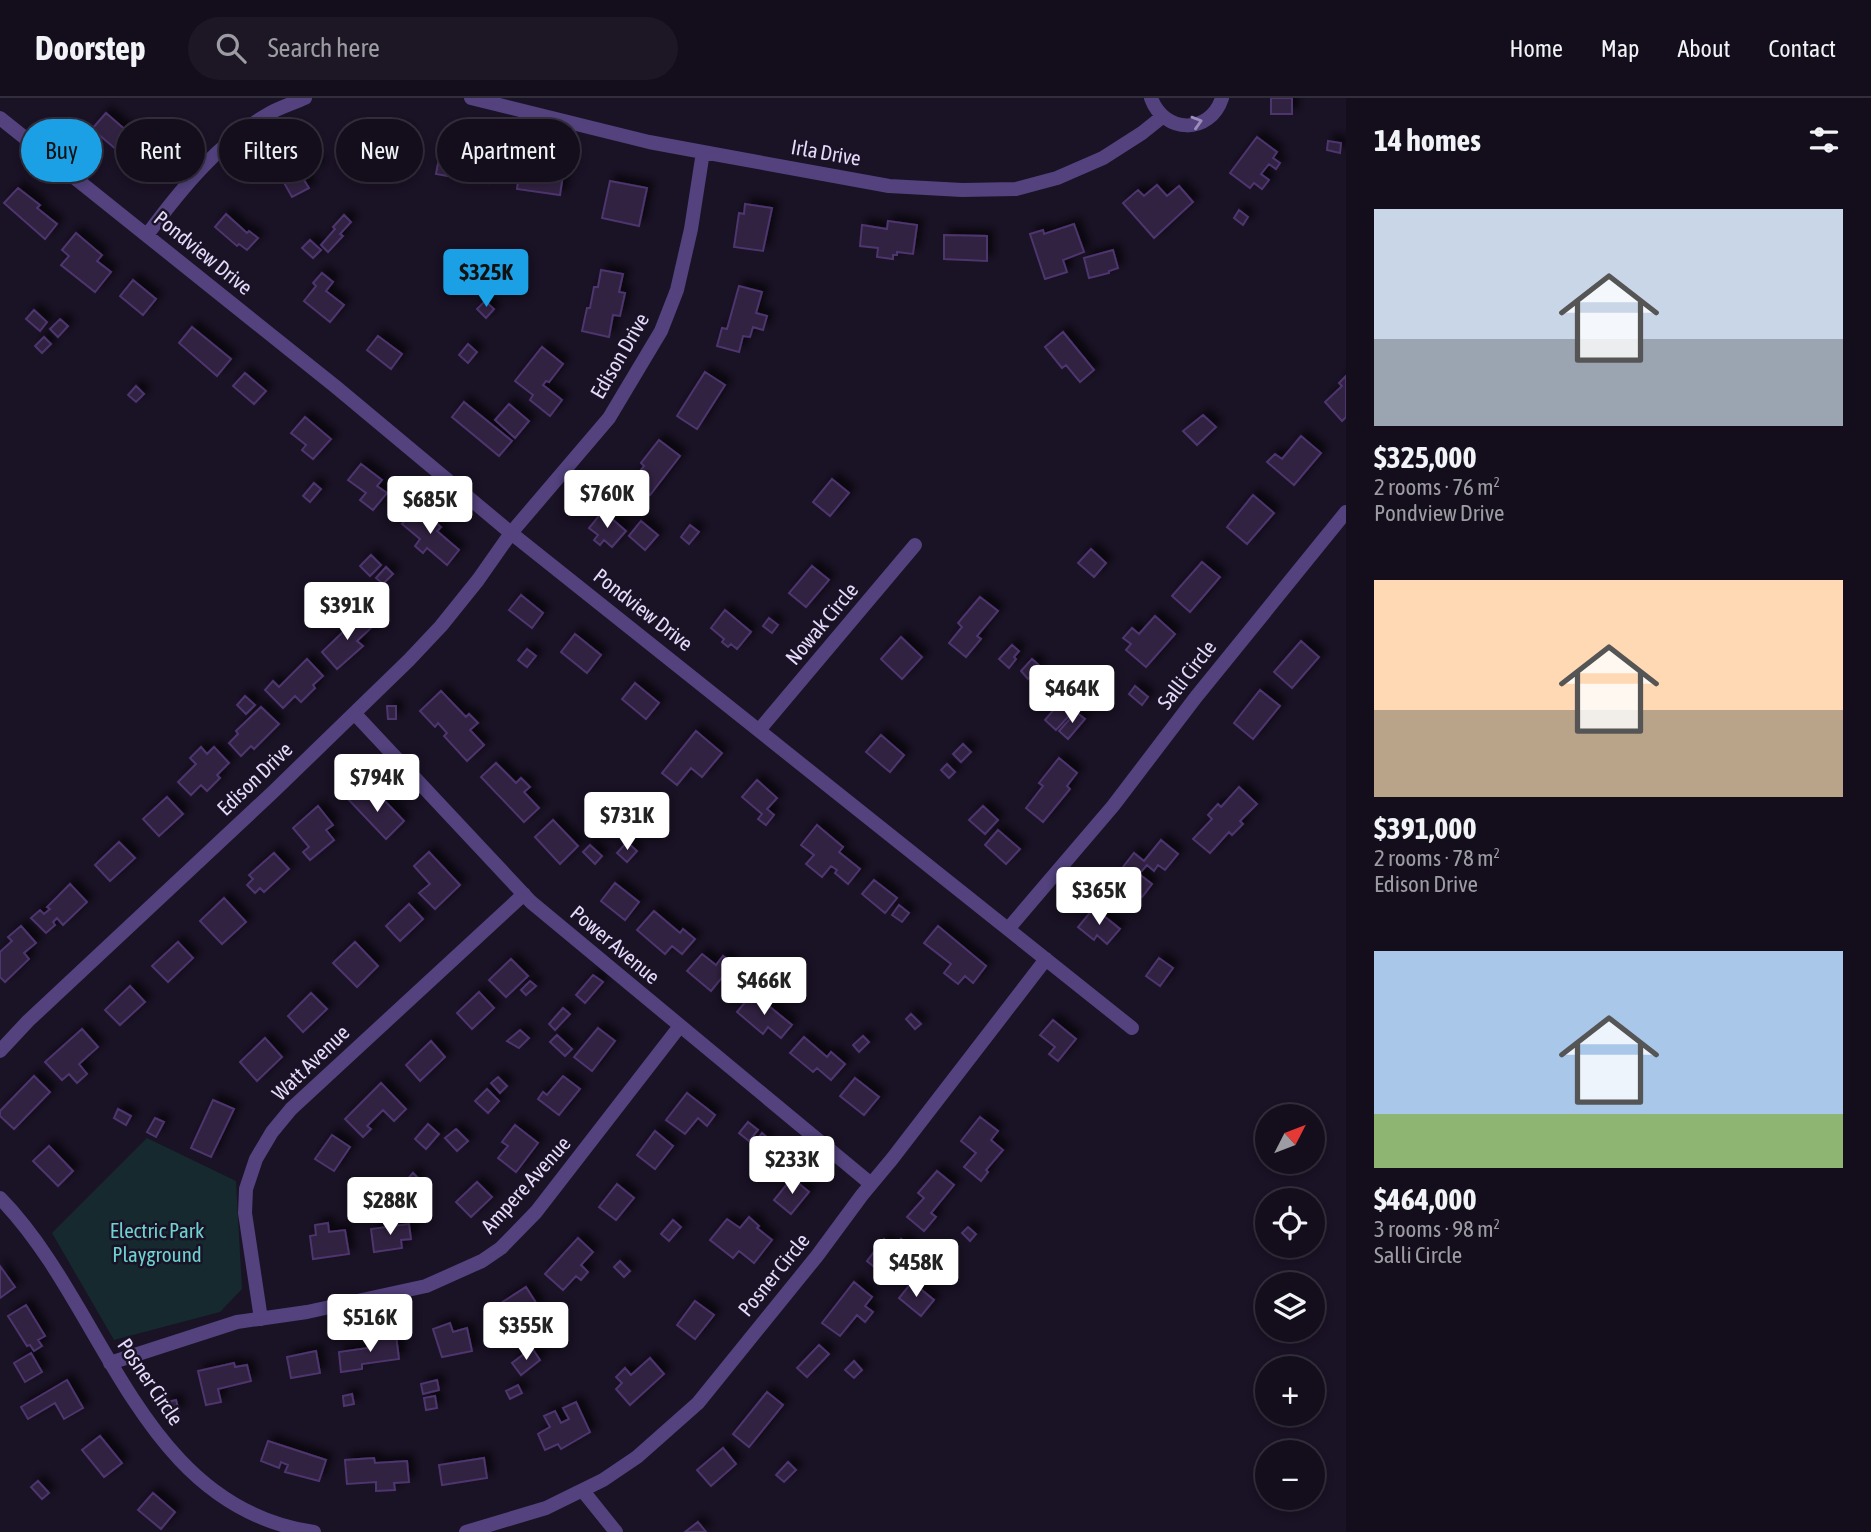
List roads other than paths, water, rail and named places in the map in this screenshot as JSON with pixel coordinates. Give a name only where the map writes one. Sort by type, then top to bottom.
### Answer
[{"type":"street","points":[[147,235],[194,176],[233,139],[271,112],[305,98]]},
{"type":"street","name":"Irla Drive","points":[[471,98],[649,142],[889,186],[962,190],[1016,189],[1057,178],[1102,158],[1162,117]]},
{"type":"street","points":[[1151,98],[1162,117],[1178,125],[1196,125],[1212,116],[1222,98]]},
{"type":"street","name":"Pondview Drive","points":[[0,118],[511,533],[1132,1028]]},
{"type":"street","name":"Edison Drive","points":[[0,1051],[55,995],[355,714],[441,625],[478,580],[511,533],[609,418],[661,331],[677,290],[704,152]]},
{"type":"street","name":"Salli Circle","points":[[1008,929],[1112,806],[1196,697],[1346,512]]},
{"type":"street","name":"Nowak Circle","points":[[760,729],[915,545]]},
{"type":"street","name":"Power Avenue","points":[[355,714],[524,894],[871,1184]]},
{"type":"street","name":"Watt Avenue","points":[[261,1318],[245,1213],[246,1189],[256,1159],[272,1132],[291,1109],[524,894]]},
{"type":"street","name":"Posner Circle","points":[[466,1532],[546,1508],[583,1491],[637,1457],[698,1403],[817,1256],[1046,959]]},
{"type":"street","name":"Ampere Avenue","points":[[110,1363],[237,1322],[307,1312],[426,1286],[482,1261],[501,1248],[536,1212],[680,1026]]},
{"type":"street","name":"Posner Circle","points":[[0,1198],[22,1222],[46,1257],[110,1363],[155,1431],[174,1454],[205,1482],[258,1517],[314,1532]]},
{"type":"street","points":[[583,1491],[616,1532]]},
{"type":"park label","name":"Electric Park Playground","points":[[157,1243]]}]
